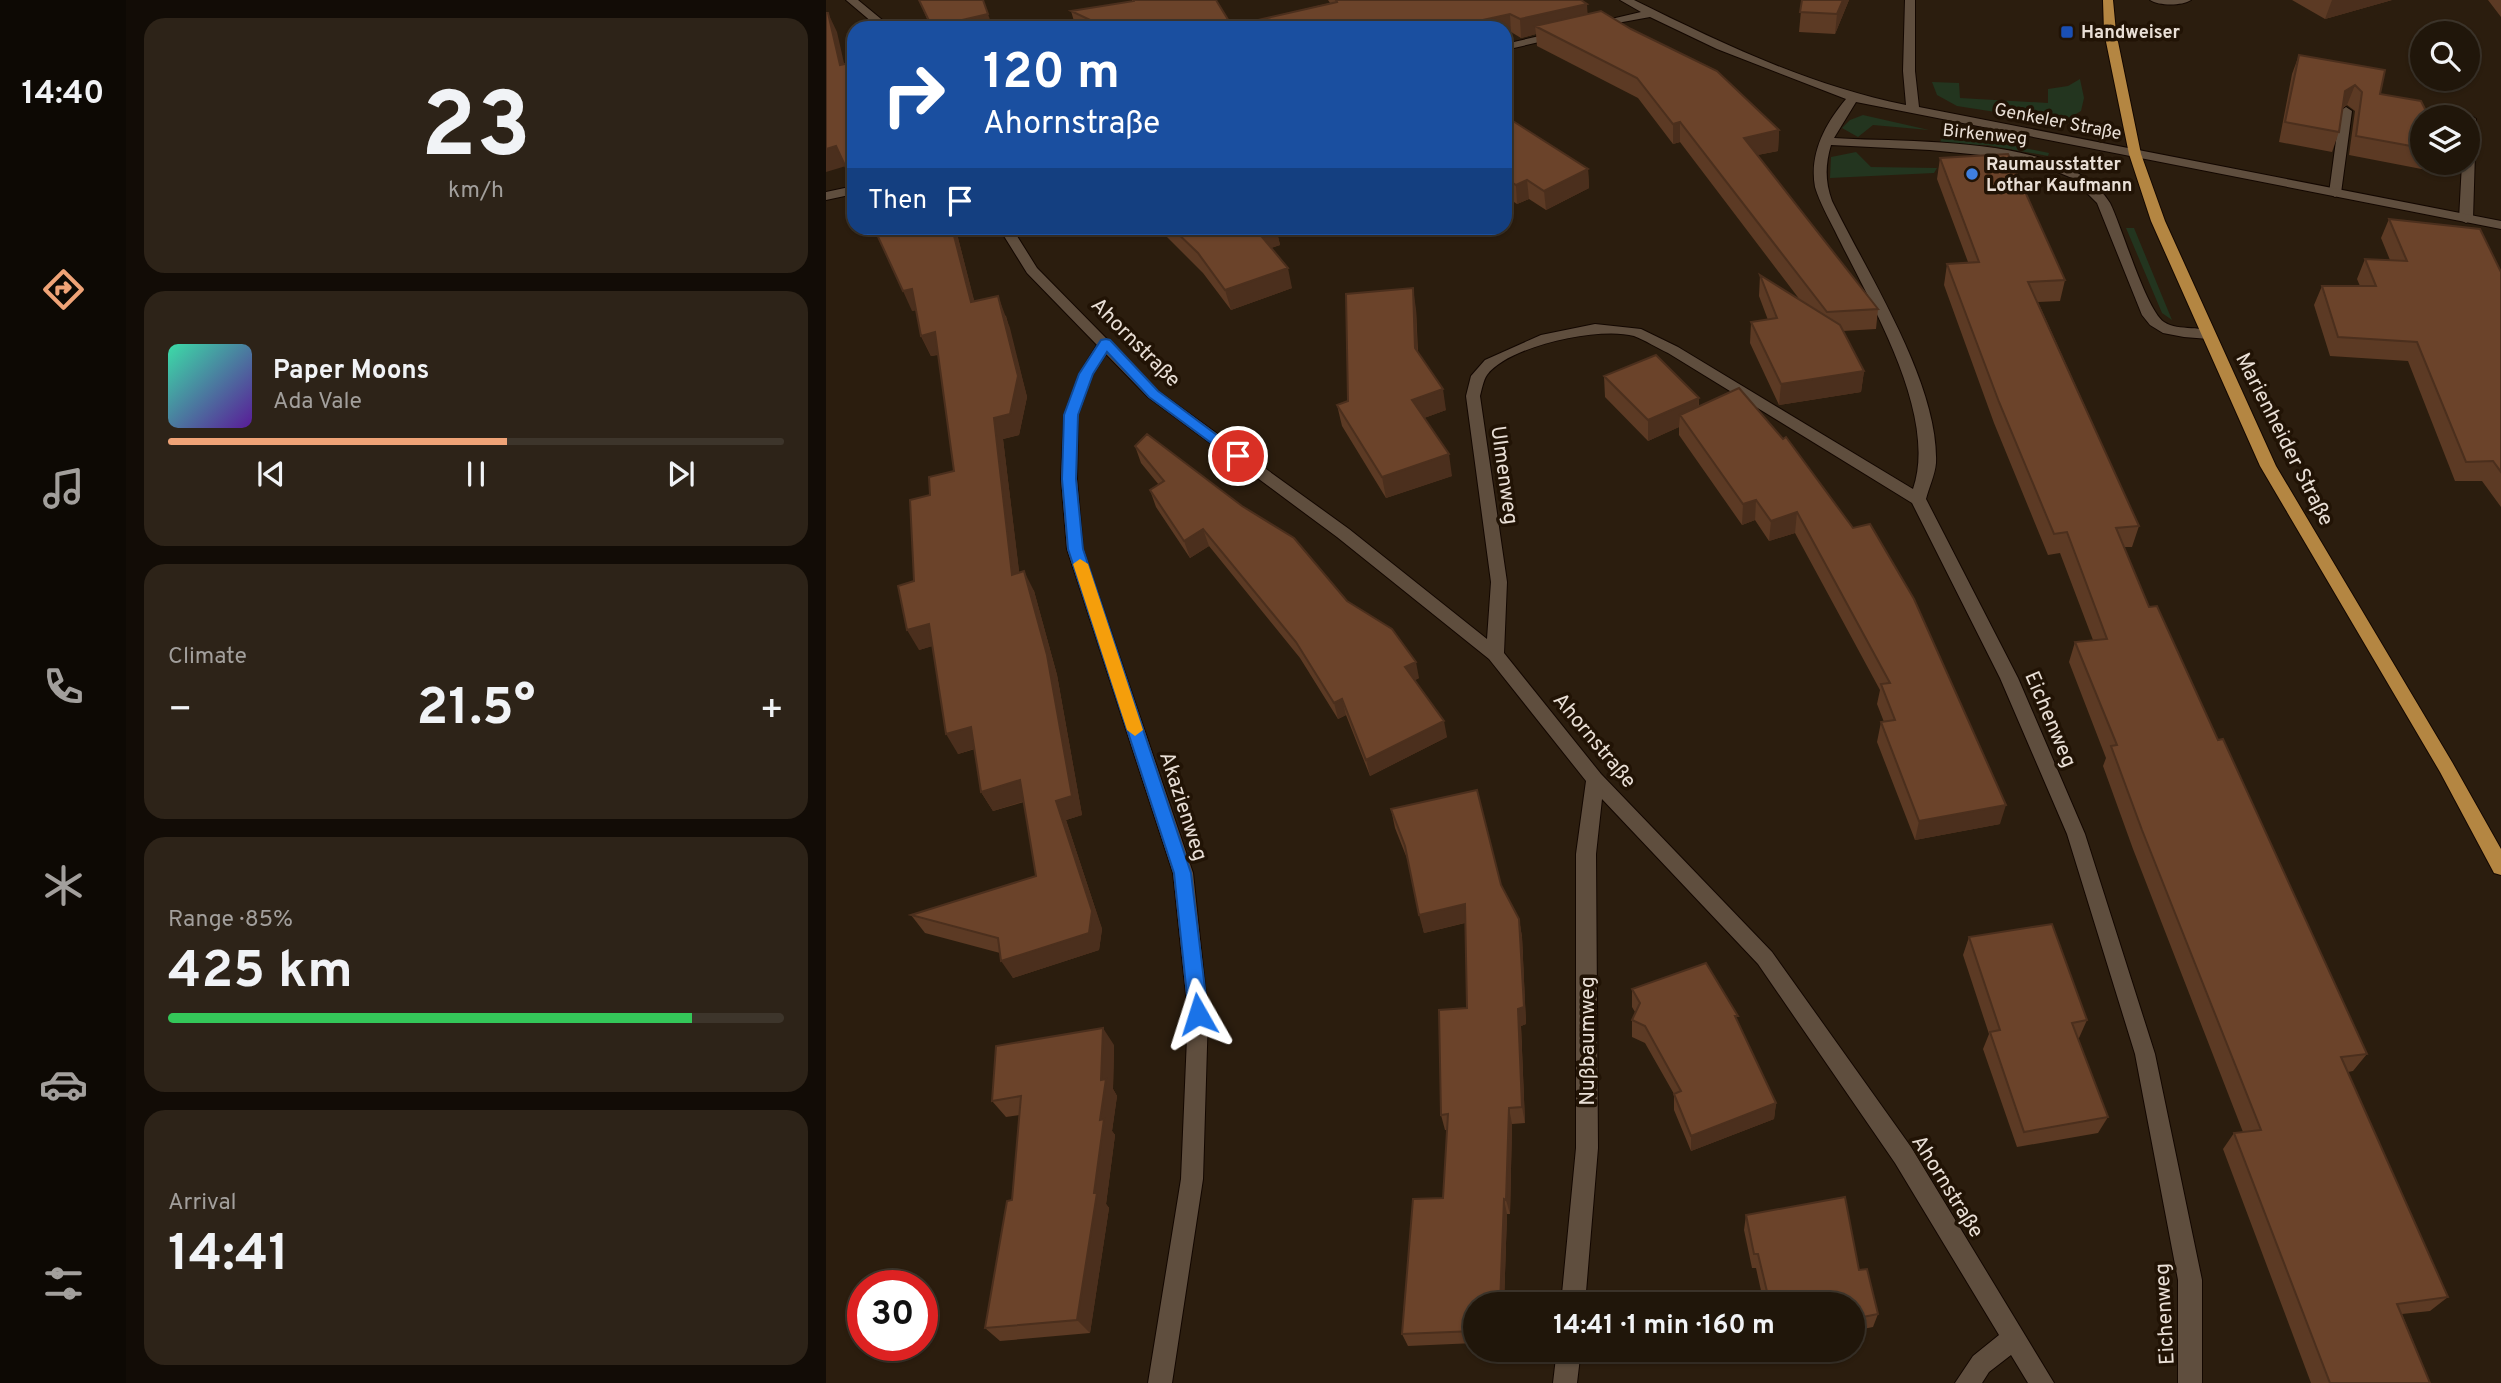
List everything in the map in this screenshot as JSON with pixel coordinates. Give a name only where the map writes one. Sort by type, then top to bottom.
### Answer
[{"type":"main road","name":"Marienheider Straße","points":[[2108,0],[2110,32],[2135,153],[2158,221],[2209,335],[2269,466],[2446,766],[2501,867]]},
{"type":"street","points":[[851,0],[877,21]]},
{"type":"street","name":"Genkeler Straße","points":[[1625,0],[1758,63],[1853,98],[2501,225]]},
{"type":"street","points":[[1910,0],[1909,71],[1913,111]]},
{"type":"street","points":[[2155,0],[2186,0]]},
{"type":"street","points":[[1585,28],[1652,13]]},
{"type":"street","points":[[1512,45],[1572,32]]},
{"type":"street","points":[[1853,98],[1826,141],[1820,183],[1900,352],[1925,423],[1928,463],[1918,499]]},
{"type":"street","points":[[2335,193],[2346,111]]},
{"type":"street","name":"Birkenweg","points":[[1826,141],[1999,152],[2037,159],[2071,172],[2085,180],[2102,200],[2149,315],[2156,324],[2168,331],[2209,335]]},
{"type":"street","points":[[2466,219],[2468,175]]},
{"type":"street","points":[[826,196],[847,192]]},
{"type":"street","name":"Ahornstraße","points":[[1010,235],[1032,271],[1106,343],[1153,394],[1343,533],[1495,654],[1595,779],[1765,958],[1903,1155],[2042,1383]]},
{"type":"street","name":"Ulmenweg","points":[[1495,654],[1499,582],[1473,396],[1478,376],[1490,363],[1541,339],[1595,328],[1636,332],[1673,350],[1918,499]]},
{"type":"street","name":"Akazienweg","points":[[1106,343],[1086,374],[1071,415],[1069,479],[1075,549],[1182,873],[1198,1014],[1192,1179],[1160,1383]]},
{"type":"street","name":"Eichenweg","points":[[1918,499],[2010,678],[2076,834],[2146,1054],[2190,1280],[2190,1383]]},
{"type":"street","name":"Nußbaumweg","points":[[1574,1292],[1587,1147],[1586,854],[1595,779]]},
{"type":"street","points":[[1967,1383],[1982,1364],[2015,1337]]},
{"type":"street","points":[[1565,1383],[1567,1362]]},
{"type":"green space","points":[[2080,79],[2084,98],[2081,111],[2067,119],[2053,121],[1957,106],[1937,95],[1932,82],[1959,83],[1960,98],[2048,103],[2048,89],[2068,86]]},
{"type":"green space","points":[[1863,115],[1929,130],[1873,125],[1858,137],[1842,128],[1850,120]]},
{"type":"green space","points":[[1945,132],[2049,153],[2048,156],[1987,145],[1939,144]]},
{"type":"green space","points":[[1856,152],[1871,167],[1937,168],[1934,173],[1830,178],[1831,157]]},
{"type":"green space","points":[[2126,228],[2134,228],[2172,320],[2162,313]]},
{"type":"building","points":[[919,0],[983,0],[988,14],[958,21],[929,21]]},
{"type":"building","points":[[1216,0],[1229,21],[1092,21],[1071,11],[1134,1]]},
{"type":"building","points":[[1336,0],[1581,0],[1587,4],[1520,19],[1510,14],[1478,21],[1254,21],[1337,2]]},
{"type":"building","points":[[1802,0],[1843,0],[1837,14],[1800,12]]},
{"type":"building","points":[[1601,11],[1631,29],[1717,71],[1779,130],[1744,138],[1878,309],[1827,312],[1680,122],[1673,124],[1637,78],[1535,26]]},
{"type":"building","points":[[828,13],[840,65],[847,64],[847,170],[836,146],[826,149]]},
{"type":"building","points":[[2299,55],[2385,70],[2380,94],[2421,101],[2423,105],[2410,105],[2410,146],[2356,136],[2362,92],[2355,85],[2345,91],[2339,132],[2285,122]]},
{"type":"building","points":[[1512,120],[1588,169],[1544,191],[1527,180],[1516,185],[1512,182]]},
{"type":"building","points":[[2008,154],[2065,280],[2028,282],[2139,526],[2116,528],[2149,607],[2157,606],[2218,740],[2223,739],[2367,1054],[2341,1057],[2448,1297],[2397,1304],[2430,1383],[2330,1383],[2234,1133],[2261,1130],[2142,830],[2111,746],[2117,745],[2075,642],[2107,639],[2067,532],[2054,534],[1999,402],[1947,264],[1979,262],[1940,158]]},
{"type":"building","points":[[2389,219],[2480,229],[2501,272],[2501,472],[2493,461],[2466,462],[2417,342],[2338,337],[2322,286],[2376,286],[2365,259],[2407,261]]},
{"type":"building","points":[[877,235],[954,235],[971,302],[998,296],[1018,376],[1010,414],[994,418],[1012,575],[1024,571],[1047,655],[1072,796],[1056,801],[1092,911],[1089,933],[1001,961],[998,938],[911,915],[1036,876],[1020,780],[981,792],[971,727],[946,734],[929,624],[907,630],[898,586],[914,581],[910,500],[930,495],[929,477],[954,471],[935,332],[921,336],[912,289],[903,291]]},
{"type":"building","points":[[1179,235],[1260,235],[1288,268],[1225,290],[1198,253]]},
{"type":"building","points":[[1760,275],[1840,325],[1864,371],[1781,384],[1751,322],[1777,318]]},
{"type":"building","points":[[1413,288],[1415,348],[1443,389],[1412,400],[1449,454],[1382,477],[1337,405],[1348,401],[1346,294]]},
{"type":"building","points":[[1656,355],[1699,398],[1648,420],[1604,376]]},
{"type":"building","points":[[1739,388],[1783,439],[1786,437],[1853,528],[1870,524],[1914,599],[2006,805],[1919,821],[1881,722],[1895,720],[1881,684],[1890,683],[1797,512],[1771,521],[1756,500],[1743,504],[1680,415]]},
{"type":"building","points":[[1147,434],[1242,506],[1294,538],[1347,601],[1392,629],[1416,662],[1405,667],[1444,721],[1366,760],[1342,699],[1334,703],[1296,642],[1203,529],[1184,541],[1150,490],[1164,481],[1135,446]]},
{"type":"building","points":[[1477,790],[1501,885],[1519,919],[1524,1007],[1518,1009],[1522,1107],[1509,1108],[1500,1292],[1463,1292],[1463,1331],[1402,1334],[1413,1199],[1443,1198],[1448,1114],[1441,1115],[1439,1010],[1467,1008],[1465,904],[1419,915],[1405,846],[1391,809]]},
{"type":"building","points":[[2052,924],[2087,1020],[2072,1023],[2108,1117],[2024,1132],[1990,1032],[2000,1030],[1969,937]]},
{"type":"building","points":[[1706,963],[1738,1016],[1735,1016],[1776,1103],[1691,1136],[1674,1094],[1681,1091],[1645,1026],[1632,1020],[1640,1003],[1632,989]]},
{"type":"building","points":[[1103,1028],[1101,1080],[1106,1079],[1100,1120],[1104,1119],[1094,1193],[1097,1193],[1077,1320],[985,1328],[1007,1201],[1012,1200],[1021,1096],[992,1101],[996,1046]]},
{"type":"building","points":[[1845,1197],[1859,1270],[1867,1269],[1878,1314],[1865,1317],[1865,1292],[1767,1292],[1758,1254],[1754,1254],[1746,1215]]},
{"type":"slow traffic","points":[[1080,564],[1135,730]]},
{"type":"place","name":"Handweiser","points":[[2067,32]]},
{"type":"place","name":"Raumausstatter Lothar Kaufmann","points":[[1972,174]]},
{"type":"route","points":[[1198,1014],[1182,873],[1075,549],[1069,479],[1071,415],[1086,374],[1106,343],[1153,394],[1238,456]]}]
